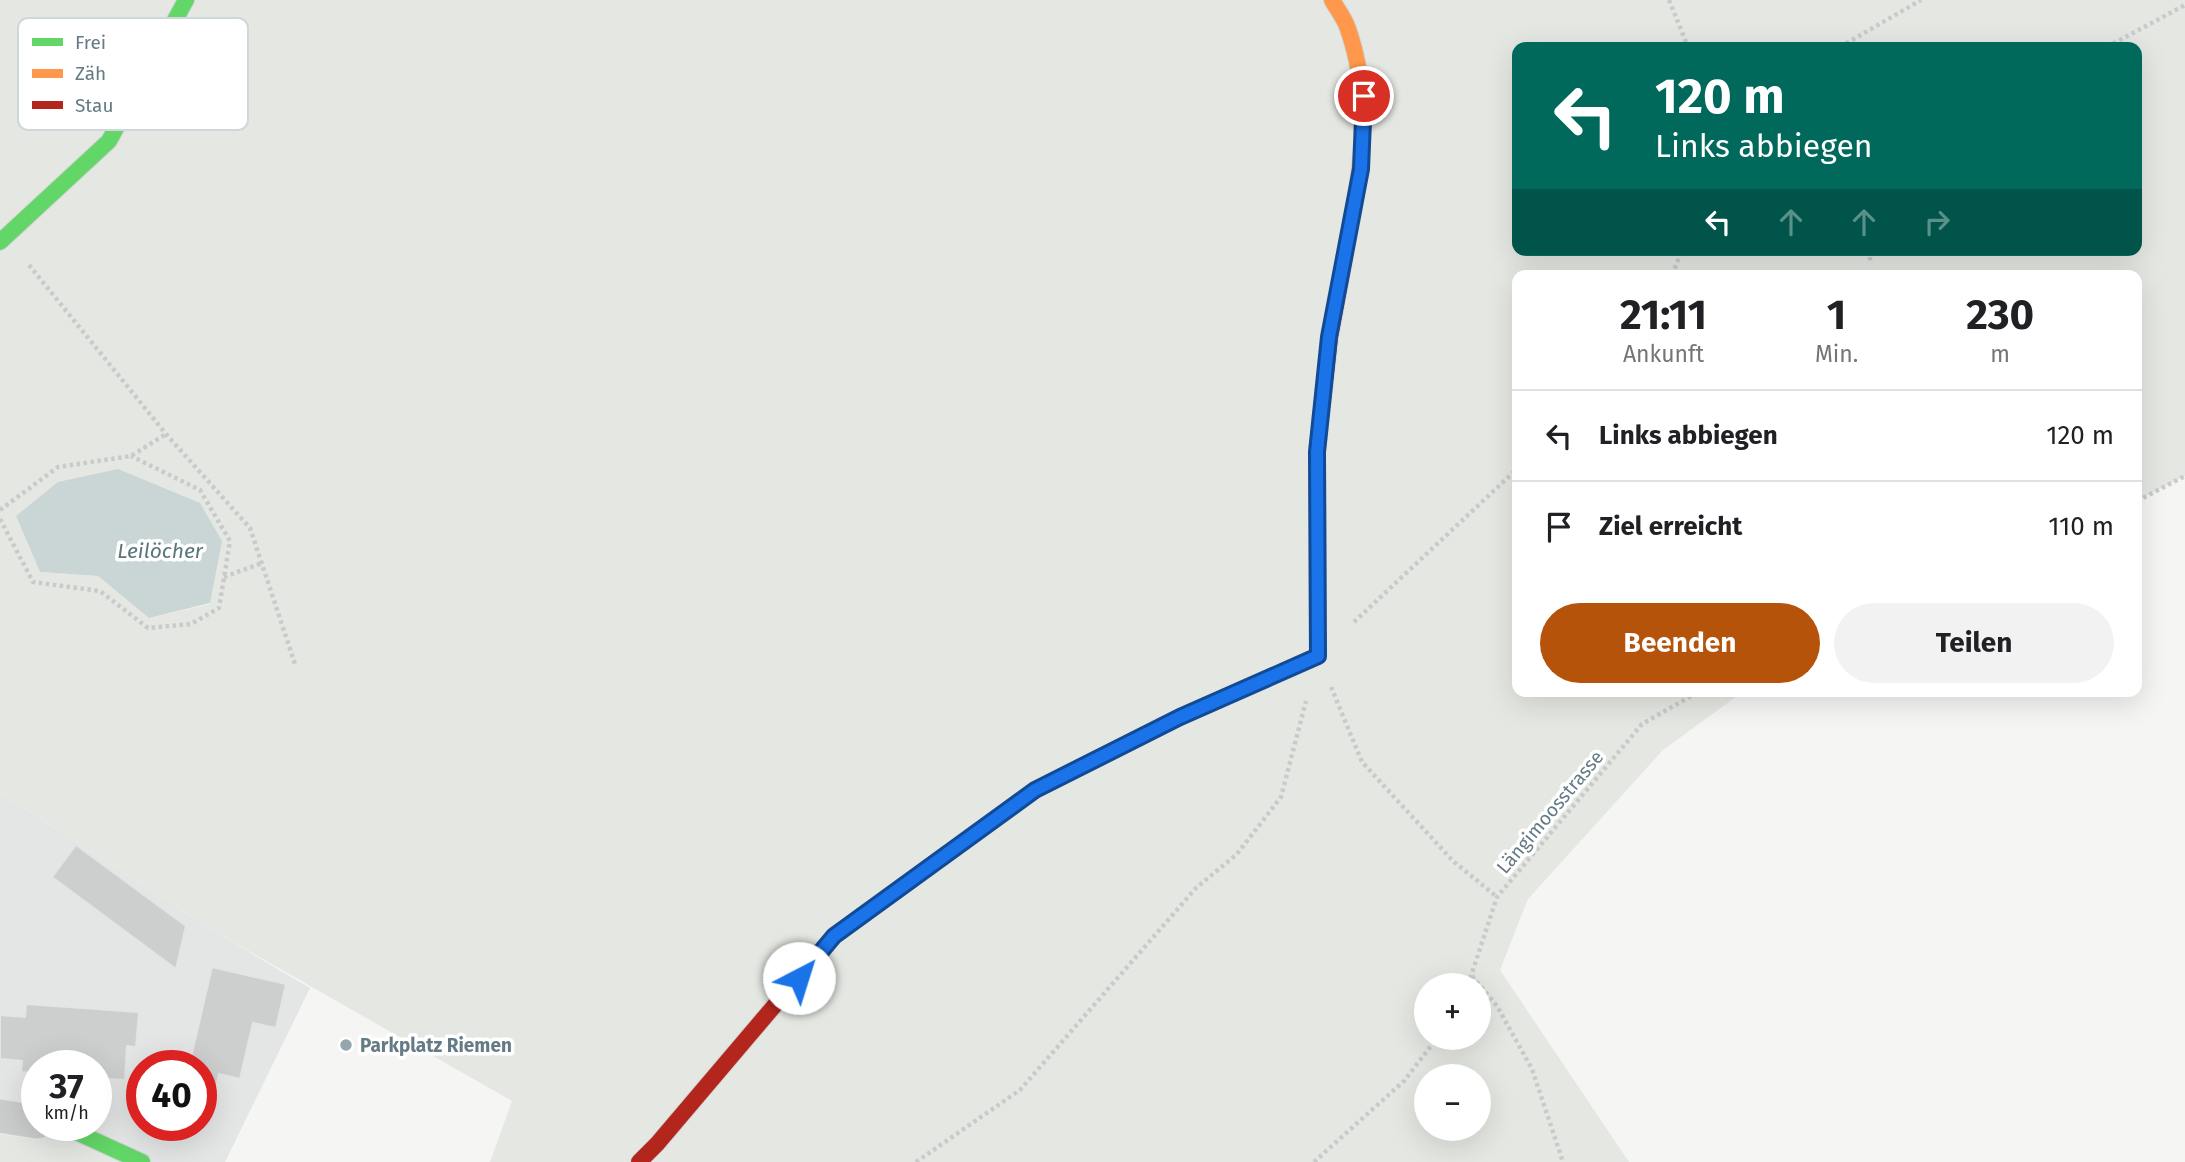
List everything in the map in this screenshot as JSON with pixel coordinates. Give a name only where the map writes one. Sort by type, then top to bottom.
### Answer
[{"type":"street","points":[[176,18],[186,0]]},
{"type":"street","points":[[639,1162],[834,936],[1035,790],[1180,717],[1318,656],[1317,452],[1329,337],[1361,169],[1364,96],[1348,27],[1332,0]]},
{"type":"street","points":[[3,240],[109,141],[115,130]]},
{"type":"street","points":[[0,1116],[21,1119]]},
{"type":"street","points":[[96,1141],[142,1162]]},
{"type":"path","points":[[1669,0],[1686,42]]},
{"type":"path","points":[[1849,42],[1921,0]]},
{"type":"path","points":[[2115,42],[2185,5]]},
{"type":"path","points":[[3,240],[166,434],[250,528],[296,667]]},
{"type":"path","points":[[1870,256],[1870,263]]},
{"type":"path","points":[[0,510],[58,467],[131,456],[166,434]]},
{"type":"path","points":[[0,519],[33,582],[100,590],[148,628],[191,624],[219,608],[230,541],[200,490],[131,456]]},
{"type":"path","points":[[916,1162],[1020,1090],[1196,888],[1237,854],[1281,797],[1318,656],[1512,475]]},
{"type":"path","points":[[2142,498],[2185,476]]},
{"type":"path","points":[[225,577],[262,563]]},
{"type":"path","points":[[1318,656],[1362,762],[1452,861],[1497,897]]},
{"type":"path","name":"Längimoosstrasse","points":[[1473,973],[1497,897],[1642,724],[1689,697]]},
{"type":"path","points":[[1491,999],[1532,1069],[1563,1162]]},
{"type":"path","points":[[1314,1162],[1404,1081],[1428,1050]]},
{"type":"shaded area","points":[[0,0],[2185,0],[2185,476],[2142,498],[2142,270],[1512,270],[1512,697],[1736,697],[1663,750],[1528,899],[1500,970],[1629,1162],[490,1162],[512,1101],[217,933],[0,793]],"holes":[[[16,516],[210,604],[149,618],[98,576],[40,572]]]},
{"type":"shaded area","points":[[0,793],[217,933],[310,988],[225,1162],[114,1162],[81,1146],[47,1141],[112,1141],[112,1050],[21,1050],[21,1137],[0,1134]]},
{"type":"shaded area","points":[[0,1134],[21,1137],[21,1141],[47,1141],[81,1146],[114,1162],[0,1162]]},
{"type":"water","name":"Leilöcher","points":[[118,469],[200,503],[222,541],[210,603],[149,618],[98,576],[40,572],[16,516],[58,482]]},
{"type":"building","points":[[76,845],[186,926],[176,969],[52,877]]},
{"type":"building","points":[[212,967],[286,984],[276,1028],[253,1023],[240,1079],[219,1074],[217,1083],[217,1050],[193,1050]]},
{"type":"building","points":[[26,1004],[139,1012],[136,1047],[127,1046],[126,1050],[125,1080],[112,1079],[112,1050],[21,1050],[21,1061],[2,1059],[0,1066],[0,1015],[25,1017]]},
{"type":"traffic: fast","points":[[176,18],[186,0]]},
{"type":"traffic: fast","points":[[0,242],[109,141],[115,130]]},
{"type":"traffic: fast","points":[[814,959],[834,936],[1035,790],[1180,717],[1289,669]]},
{"type":"traffic: fast","points":[[96,1141],[142,1162]]},
{"type":"traffic: slow","points":[[1332,0],[1348,29],[1360,76],[1362,147],[1352,218]]},
{"type":"traffic: jam","points":[[1289,669],[1318,656],[1317,452],[1330,337],[1352,218]]},
{"type":"traffic: jam","points":[[639,1162],[814,959]]},
{"type":"place","name":"Parkplatz Riemen","points":[[346,1045]]},
{"type":"route","points":[[799,978],[834,936],[1035,790],[1180,717],[1318,656],[1317,452],[1329,337],[1361,169],[1364,96]]}]
